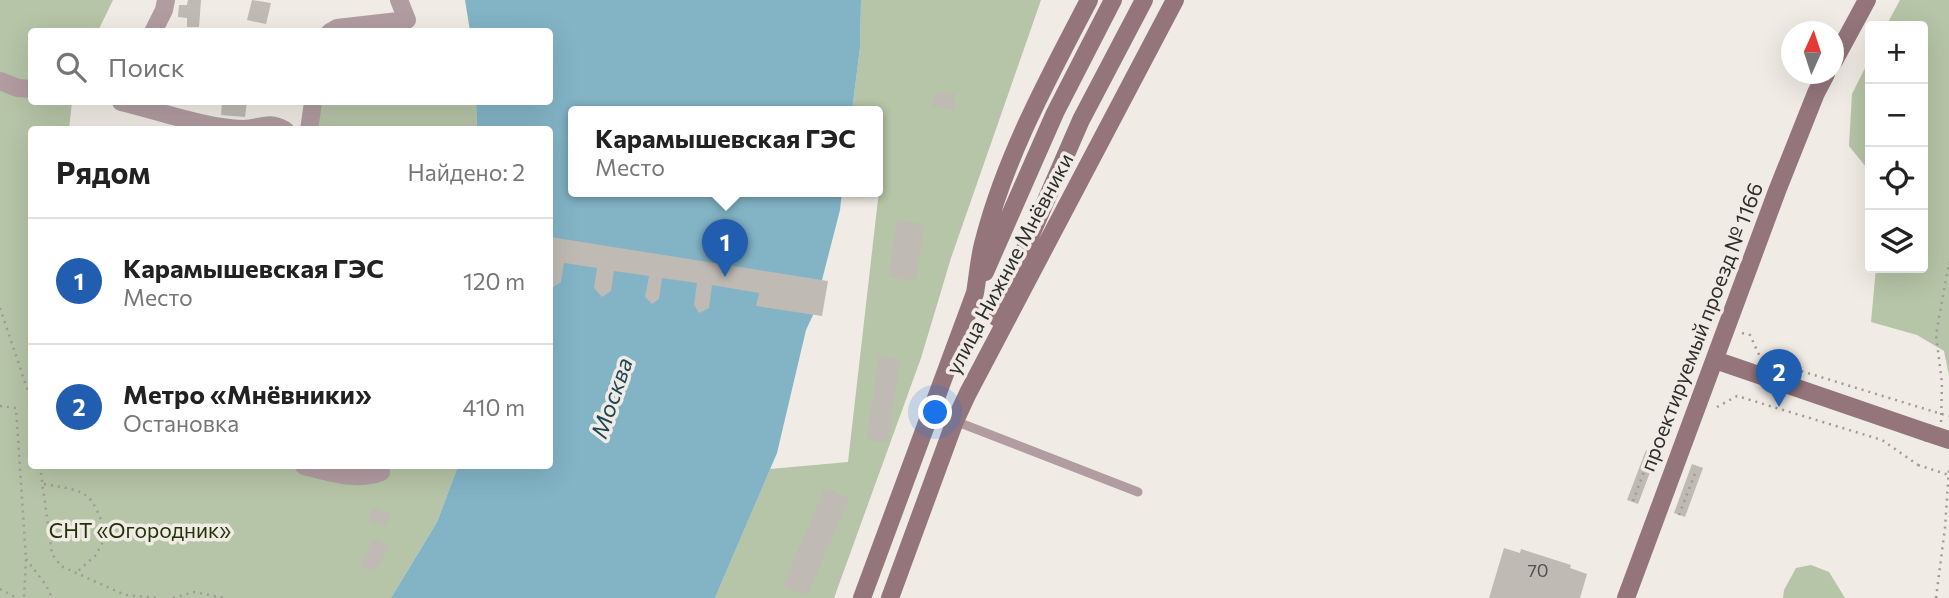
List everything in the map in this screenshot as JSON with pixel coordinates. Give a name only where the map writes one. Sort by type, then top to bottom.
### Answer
[{"type":"main road","name":"улица Нижние Мнёвники","points":[[862,598],[975,293],[983,242],[1017,145],[1035,103],[1089,0]]},
{"type":"main road","points":[[975,293],[1055,113],[1113,0]]},
{"type":"main road","points":[[968,393],[1020,260],[1081,120],[1144,0]]},
{"type":"main road","name":"улица Нижние Мнёвники","points":[[890,598],[955,421],[968,393],[1175,0]]},
{"type":"main road","points":[[1844,41],[1867,0]]},
{"type":"main road","name":"проектируемый проезд № 1166","points":[[1626,598],[1777,191],[1821,84]]},
{"type":"main road","points":[[1715,360],[1940,434]]},
{"type":"street","points":[[155,28],[166,0]]},
{"type":"street","points":[[337,28],[407,20],[399,0]]},
{"type":"street","points":[[0,81],[28,89]]},
{"type":"street","points":[[134,105],[228,126]]},
{"type":"street","points":[[310,126],[313,105]]},
{"type":"street","points":[[316,469],[353,478],[369,477],[381,472]]},
{"type":"lane","points":[[955,421],[1138,492]]},
{"type":"path","points":[[1940,434],[1942,383],[1936,335],[1949,262]]},
{"type":"path","points":[[0,307],[28,391]]},
{"type":"path","points":[[1727,328],[1750,335],[1759,358],[1772,362]]},
{"type":"path","points":[[1784,366],[1949,416]]},
{"type":"path","points":[[1717,407],[1737,396],[1882,440],[1919,465],[1949,475]]},
{"type":"path","points":[[0,406],[16,408],[26,559],[24,598]]},
{"type":"path","points":[[1633,501],[1649,458]]},
{"type":"path","points":[[1936,598],[1949,468]]},
{"type":"path","points":[[40,469],[52,554],[61,566],[125,596],[160,598]]},
{"type":"path","points":[[1679,515],[1696,471]]},
{"type":"path","points":[[42,484],[81,490],[94,500],[107,534],[96,555],[77,572]]},
{"type":"path","points":[[26,559],[46,584],[52,598]]},
{"type":"path","points":[[0,589],[17,598]]},
{"type":"path","points":[[173,598],[194,592],[224,598]]},
{"type":"green space","name":"СНТ «Огородник»","points":[[0,0],[113,0],[99,28],[28,28],[28,105],[72,105],[69,126],[28,126],[28,469],[457,469],[437,522],[391,598],[0,598]]},
{"type":"green space","points":[[861,0],[1041,0],[951,258],[921,358],[834,598],[715,598],[770,469],[848,462],[878,197],[883,197],[883,106],[853,106],[860,48]]},
{"type":"green space","points":[[1900,0],[1949,0],[1949,375],[1944,351],[1917,335],[1871,322],[1876,273],[1928,273],[1928,21],[1889,21]]},
{"type":"green space","points":[[1865,68],[1865,166],[1849,146],[1852,94]]},
{"type":"green space","points":[[317,105],[476,105],[477,126],[314,126]]},
{"type":"green space","points":[[1811,565],[1829,572],[1845,598],[1783,598],[1784,590],[1796,568]]},
{"type":"water","name":"Москва","points":[[465,0],[861,0],[860,48],[853,106],[568,106],[568,197],[841,197],[777,453],[715,598],[391,598],[437,522],[457,469],[553,469],[553,126],[477,126],[476,105],[553,105],[553,28],[470,28]]},
{"type":"building","points":[[188,0],[201,0],[199,27],[187,27],[187,18],[178,17],[179,5],[187,5]]},
{"type":"building","points":[[252,0],[271,3],[266,24],[247,20]]},
{"type":"building","points":[[936,91],[955,94],[953,110],[933,107]]},
{"type":"building","points":[[222,105],[247,105],[245,117],[221,115]]},
{"type":"building","points":[[897,220],[924,224],[916,281],[889,277]]},
{"type":"building","points":[[553,237],[828,281],[822,316],[756,306],[759,293],[712,285],[709,308],[699,313],[694,305],[697,283],[662,278],[659,299],[652,304],[645,297],[649,276],[614,271],[611,291],[602,297],[594,288],[597,268],[564,263],[561,282],[553,287]]},
{"type":"building","points":[[879,356],[900,359],[888,443],[867,440]]},
{"type":"building","points":[[1646,450],[1657,454],[1638,504],[1627,500]]},
{"type":"building","points":[[1692,464],[1703,468],[1685,517],[1674,513]]},
{"type":"building","points":[[825,488],[849,498],[807,596],[783,585]]},
{"type":"building","points":[[374,507],[391,515],[386,527],[368,520]]},
{"type":"building","points":[[374,538],[389,546],[374,573],[360,566]]},
{"type":"building","points":[[1504,548],[1520,553],[1521,549],[1571,565],[1570,568],[1587,574],[1580,598],[1489,598]]},
{"type":"place","name":"Карамышевская ГЭС","points":[[725,277]]},
{"type":"place","name":"Метро «Мнёвники»","points":[[1779,407]]}]
